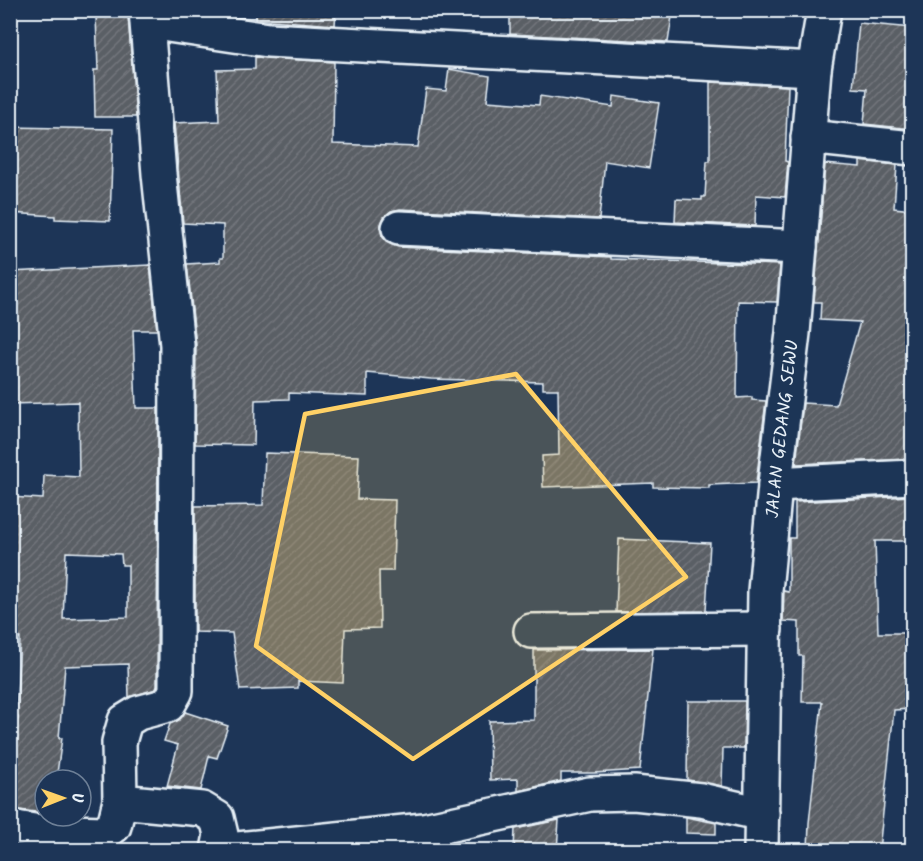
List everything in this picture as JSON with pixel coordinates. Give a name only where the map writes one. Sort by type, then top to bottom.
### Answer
[{"type":"street","name":"JALAN GEDANG SEWU","points":[[761,850],[765,591],[793,333],[814,69],[824,10]]},
{"type":"street","points":[[10,827],[34,831],[105,832],[114,826],[120,801],[119,742],[124,721],[168,705],[176,691],[177,345],[159,174],[147,16],[268,40],[814,69]]},
{"type":"street","points":[[808,137],[912,148]]},
{"type":"street","points":[[399,228],[800,247]]},
{"type":"street","points":[[775,484],[912,477]]},
{"type":"street","points":[[531,631],[765,628]]},
{"type":"street","points":[[228,850],[424,830],[590,794],[633,793],[690,799],[762,814]]},
{"type":"street","points":[[120,801],[202,809],[217,818],[221,835],[218,850]]},
{"type":"highlighted area","points":[[516,374],[686,577],[413,759],[256,646],[305,414]]},
{"type":"building","points":[[256,10],[336,10],[335,25],[256,19]]},
{"type":"building","points":[[510,10],[673,10],[668,42],[510,34]]},
{"type":"building","points":[[96,16],[128,16],[136,117],[95,117],[94,70],[98,70]]},
{"type":"building","points":[[859,23],[912,28],[912,129],[864,124],[867,89],[853,88]]},
{"type":"building","points":[[255,57],[334,62],[333,144],[418,147],[426,89],[446,91],[449,69],[490,76],[487,101],[539,105],[540,96],[613,107],[614,96],[659,103],[649,168],[605,161],[599,219],[400,209],[391,211],[384,217],[380,227],[382,236],[388,243],[398,247],[611,257],[611,259],[780,265],[777,302],[738,301],[737,398],[752,397],[752,400],[766,401],[756,483],[709,485],[709,488],[653,487],[653,483],[543,487],[542,456],[559,455],[558,389],[543,389],[543,382],[431,379],[367,373],[367,396],[289,393],[289,399],[255,400],[254,445],[195,444],[196,345],[187,264],[220,262],[220,258],[223,258],[223,225],[183,223],[174,123],[219,121],[217,70],[255,69]]},
{"type":"building","points":[[710,82],[788,86],[785,161],[788,162],[785,197],[756,195],[755,226],[675,222],[676,199],[702,200],[702,197],[705,197],[707,161],[710,161]]},
{"type":"building","points":[[10,127],[113,129],[110,221],[55,219],[55,216],[10,213]]},
{"type":"building","points":[[860,161],[897,165],[894,208],[912,210],[912,459],[796,464],[803,403],[836,405],[860,322],[820,320],[821,302],[814,302],[825,164],[860,167]]},
{"type":"building","points":[[150,265],[157,330],[133,330],[136,408],[158,408],[157,686],[156,689],[129,697],[128,664],[65,666],[59,738],[62,738],[58,768],[33,768],[33,812],[10,809],[10,775],[18,717],[16,717],[20,638],[10,638],[10,497],[43,499],[44,475],[79,477],[78,402],[10,404],[10,272]],"holes":[[[66,552],[121,554],[122,565],[128,565],[128,617],[63,619]]]},
{"type":"building","points":[[265,453],[359,456],[357,499],[395,500],[393,571],[379,571],[380,628],[345,629],[343,683],[298,681],[298,688],[240,690],[232,633],[195,632],[195,506],[263,505]]},
{"type":"building","points":[[912,496],[912,541],[875,541],[878,633],[912,633],[912,709],[894,710],[879,850],[808,850],[822,702],[802,702],[803,656],[799,656],[799,622],[783,621],[784,591],[789,592],[789,538],[795,538],[795,502]]},
{"type":"building","points":[[619,539],[710,543],[706,611],[616,612]]},
{"type":"building","points":[[653,649],[640,770],[561,773],[561,781],[518,791],[518,779],[490,780],[489,721],[534,720],[534,650]]},
{"type":"building","points":[[688,701],[745,701],[744,748],[723,748],[722,786],[687,780]]},
{"type":"building","points":[[185,712],[228,726],[217,758],[209,756],[201,790],[167,786],[178,745],[164,741],[170,724],[179,720]]},
{"type":"building","points":[[686,817],[716,823],[716,834],[686,833]]},
{"type":"building","points":[[559,820],[557,850],[514,850],[515,829]]}]
